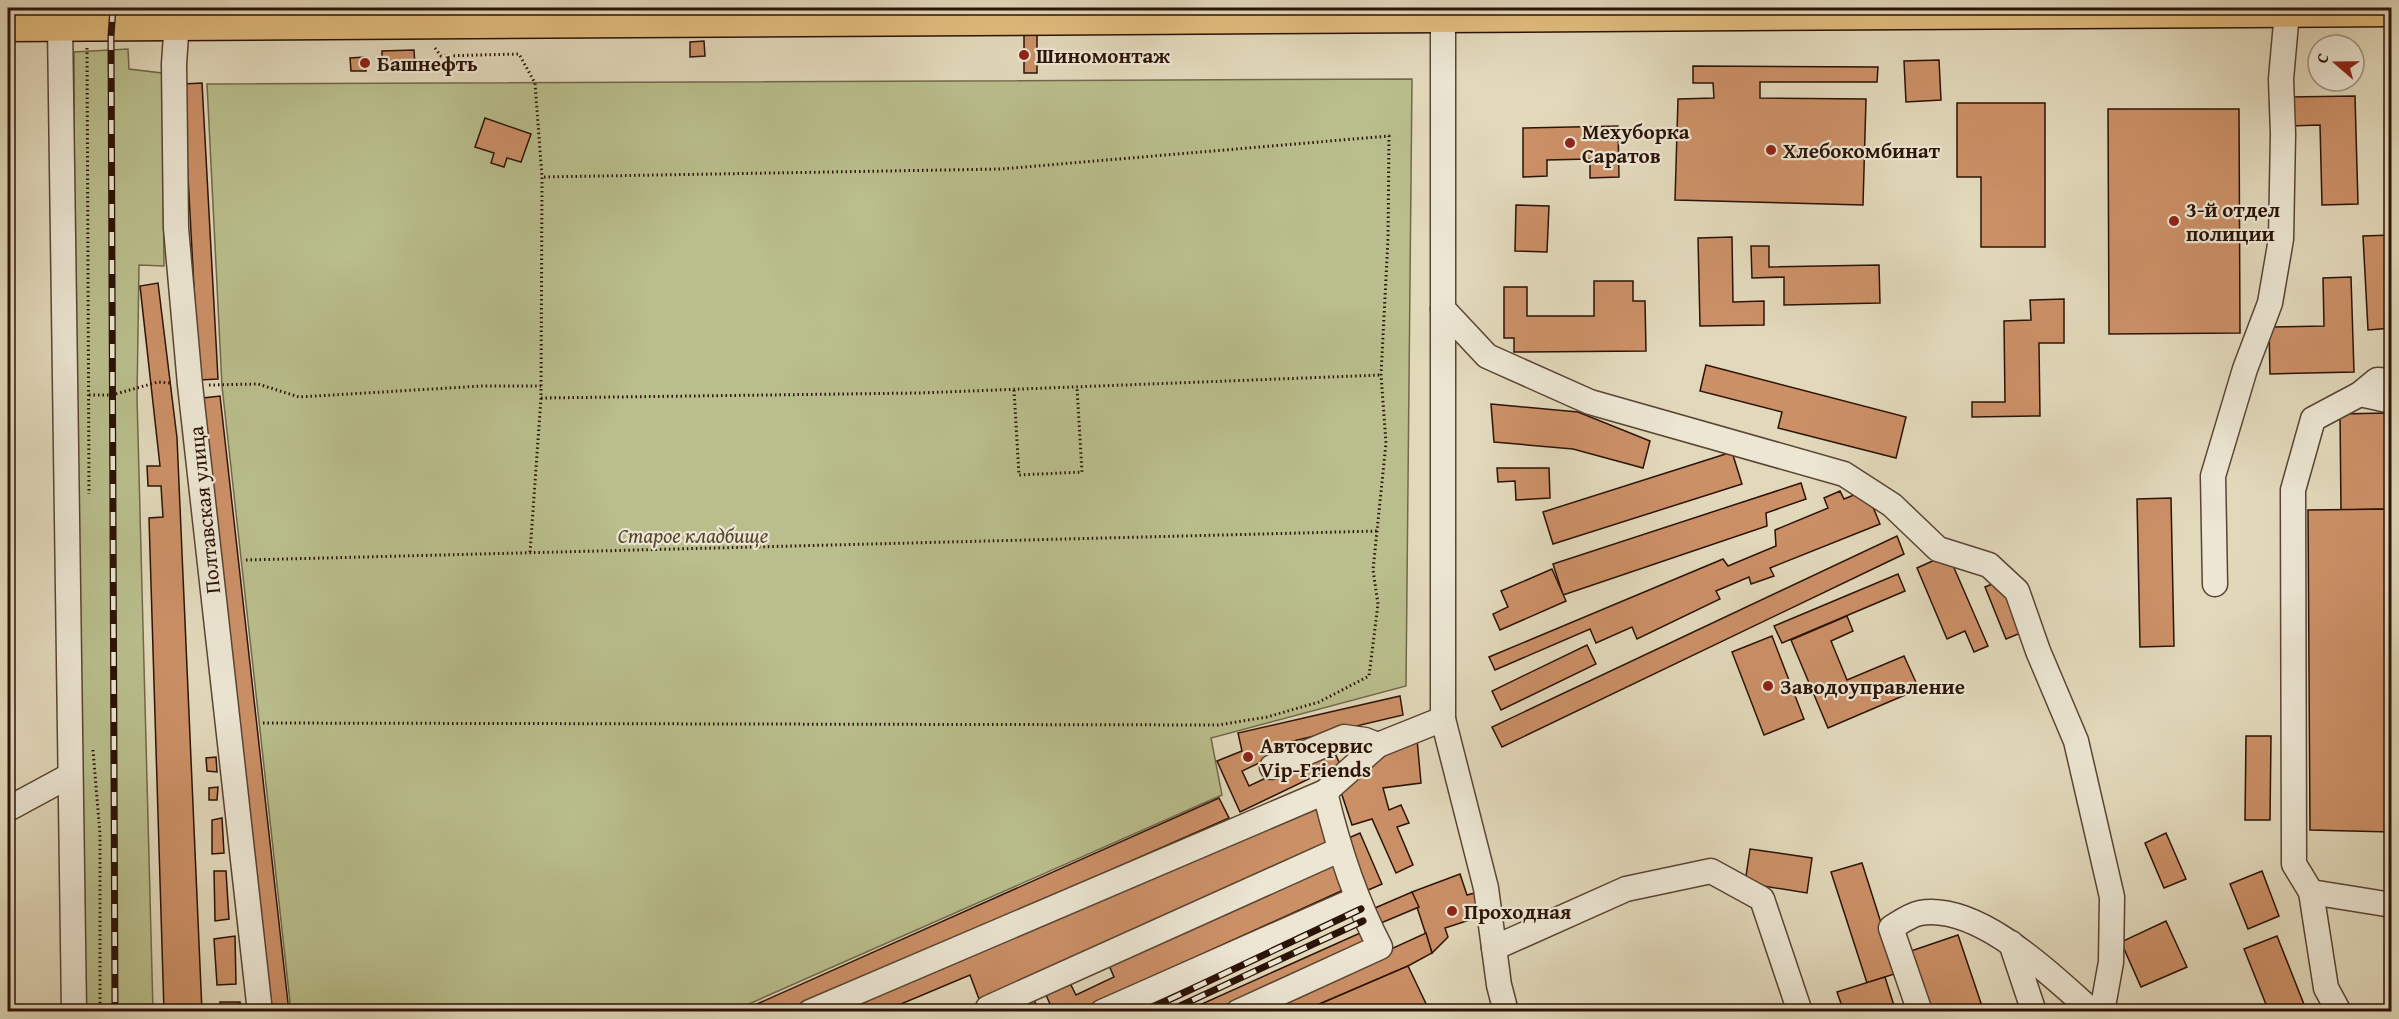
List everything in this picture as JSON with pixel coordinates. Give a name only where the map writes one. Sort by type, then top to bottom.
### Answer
[{"type":"main road","points":[[8,26],[60,25],[182,16],[2391,11]]},
{"type":"street","points":[[1443,12],[1443,719],[1486,888],[1499,985],[1506,1011]]},
{"type":"street","points":[[2215,584],[2213,476],[2234,402],[2270,303],[2281,239],[2283,134],[2281,79],[2287,12]]},
{"type":"street","name":"Полтавская улица","points":[[182,16],[174,64],[176,228],[190,385],[260,1011]]},
{"type":"street","points":[[60,25],[77,394],[69,776],[74,1011]]},
{"type":"street","points":[[1443,309],[1487,356],[1590,402],[1844,474],[1892,505],[1938,549],[1989,565],[2017,591],[2038,651],[2076,741],[2112,897],[2112,962],[2102,1011]]},
{"type":"street","points":[[2339,1011],[2326,988],[2311,892],[2294,864],[2293,490],[2313,419],[2360,394],[2377,380],[2391,381]]},
{"type":"street","points":[[2360,394],[2391,401]]},
{"type":"street","points":[[810,1011],[1325,792],[1378,745],[1443,719]]},
{"type":"street","points":[[1272,767],[1344,737],[1378,745]]},
{"type":"street","points":[[8,809],[69,776]]},
{"type":"street","points":[[1238,1011],[1380,947],[1357,899],[1339,850],[1325,792]]},
{"type":"street","points":[[988,1008],[1339,850]]},
{"type":"street","points":[[1494,948],[1626,889],[1711,871],[1762,899],[1800,1011]]},
{"type":"street","points":[[2311,892],[2391,905]]},
{"type":"street","points":[[1102,1011],[1357,899]]},
{"type":"street","points":[[1920,1011],[1891,928],[1918,913],[1951,914],[2011,942],[2093,1011]]},
{"type":"street","points":[[2011,942],[2034,1011]]},
{"type":"path","points":[[60,25],[87,39],[77,394],[89,505]]},
{"type":"path","points":[[432,44],[441,56],[519,54],[535,83],[542,177],[542,386],[530,553]]},
{"type":"path","points":[[263,723],[1218,725],[1267,717],[1319,702],[1369,676],[1378,604],[1373,570],[1386,444],[1381,375],[1388,239],[1389,135],[1001,169],[542,177]]},
{"type":"path","points":[[541,398],[1014,390],[1381,375]]},
{"type":"path","points":[[77,394],[112,395],[158,382],[190,385],[258,384],[299,397],[482,386],[542,386]]},
{"type":"path","points":[[1014,390],[1019,475],[1082,472],[1077,387]]},
{"type":"path","points":[[246,560],[1378,531]]},
{"type":"path","points":[[92,744],[100,834],[100,1011]]},
{"type":"green space","points":[[128,49],[129,69],[162,73],[164,266],[139,265],[137,397],[153,1011],[82,1011],[74,290],[74,52]]},
{"type":"green space","name":"Старое кладбище","points":[[1412,79],[1406,686],[1211,738],[1222,795],[733,1011],[291,1011],[222,386],[207,84]]},
{"type":"building","points":[[1024,32],[1037,32],[1037,73],[1024,73]]},
{"type":"building","points":[[704,41],[705,56],[690,57],[690,42]]},
{"type":"building","points":[[414,50],[415,66],[382,67],[382,51]]},
{"type":"building","points":[[365,57],[366,71],[351,71],[350,58]]},
{"type":"building","points":[[1939,60],[1941,100],[1906,102],[1904,61]]},
{"type":"building","name":"Хлебокомбинат","points":[[1693,66],[1878,67],[1877,82],[1760,82],[1760,98],[1866,99],[1863,205],[1675,200],[1678,99],[1714,98],[1713,83],[1693,83]]},
{"type":"building","points":[[202,83],[218,379],[199,380],[183,84]]},
{"type":"building","points":[[2355,96],[2358,204],[2322,205],[2320,125],[2289,126],[2288,97]]},
{"type":"building","points":[[1957,103],[2045,103],[2045,247],[1981,247],[1981,177],[1957,177]]},
{"type":"building","name":"3-й отдел полиции","points":[[2108,109],[2239,109],[2240,333],[2109,334]]},
{"type":"building","points":[[485,118],[531,134],[521,162],[507,158],[504,167],[491,163],[494,153],[475,147]]},
{"type":"building","name":"Мехуборка Саратов","points":[[1618,126],[1619,177],[1590,178],[1590,159],[1547,160],[1547,176],[1523,177],[1523,128]]},
{"type":"building","points":[[1516,205],[1549,206],[1547,252],[1515,251]]},
{"type":"building","points":[[2392,235],[2392,328],[2368,330],[2363,236]]},
{"type":"building","points":[[1732,237],[1733,302],[1764,301],[1764,325],[1700,326],[1698,238]]},
{"type":"building","points":[[1751,246],[1769,246],[1769,267],[1879,265],[1880,303],[1784,305],[1784,277],[1752,278]]},
{"type":"building","points":[[2351,277],[2354,372],[2270,374],[2269,327],[2324,326],[2323,278]]},
{"type":"building","points":[[1594,281],[1633,281],[1633,301],[1645,301],[1646,351],[1514,352],[1514,338],[1504,338],[1504,287],[1527,287],[1527,316],[1594,316]]},
{"type":"building","points":[[158,283],[177,438],[202,1012],[164,1012],[149,518],[163,517],[161,486],[148,486],[147,466],[160,466],[140,286]]},
{"type":"building","points":[[2064,299],[2064,343],[2039,343],[2040,416],[1972,417],[1972,402],[2005,402],[2004,321],[2031,320],[2030,300]]},
{"type":"building","points":[[1706,365],[1906,417],[1896,458],[1778,428],[1782,412],[1700,391]]},
{"type":"building","points":[[220,396],[289,1012],[272,1012],[203,398]]},
{"type":"building","points":[[1491,404],[1578,412],[1650,441],[1643,468],[1573,449],[1494,442]]},
{"type":"building","points":[[2385,413],[2387,509],[2341,510],[2340,414]]},
{"type":"building","points":[[1732,452],[1742,484],[1553,544],[1543,512]]},
{"type":"building","points":[[1497,468],[1549,468],[1550,498],[1516,500],[1515,481],[1498,482]]},
{"type":"building","points":[[1801,483],[1806,499],[1766,513],[1767,526],[1563,595],[1553,564]]},
{"type":"building","points":[[1866,490],[1880,524],[1770,568],[1774,576],[1751,584],[1749,577],[1716,591],[1720,599],[1637,639],[1632,627],[1596,643],[1590,629],[1495,670],[1489,657],[1723,559],[1728,566],[1776,546],[1775,530],[1828,508],[1824,498],[1840,491],[1844,499]]},
{"type":"building","points":[[2171,498],[2174,646],[2140,647],[2137,499]]},
{"type":"building","points":[[2392,509],[2392,832],[2310,830],[2308,510]]},
{"type":"building","points":[[1897,536],[1904,554],[1502,747],[1492,727]]},
{"type":"building","points":[[1948,554],[1988,646],[1974,652],[1965,631],[1947,639],[1917,568]]},
{"type":"building","points":[[1552,569],[1566,601],[1500,630],[1493,614],[1508,607],[1501,591]]},
{"type":"building","points":[[1898,574],[1905,591],[1782,643],[1774,626]]},
{"type":"building","points":[[2002,580],[2023,632],[2006,639],[1985,587]]},
{"type":"building","points":[[1847,616],[1853,631],[1831,641],[1847,680],[1904,656],[1919,689],[1828,728],[1791,640]]},
{"type":"building","name":"Заводоуправление","points":[[1772,636],[1804,719],[1764,735],[1732,652]]},
{"type":"building","points":[[1587,645],[1596,664],[1501,710],[1492,691]]},
{"type":"building","name":"Автосервис Vip-Friends","points":[[1400,696],[1403,715],[1276,745],[1278,754],[1242,771],[1249,786],[1332,747],[1340,764],[1240,812],[1217,761],[1242,751],[1238,733]]},
{"type":"building","points":[[2246,736],[2271,736],[2270,820],[2245,820]]},
{"type":"building","points":[[1417,739],[1421,783],[1383,788],[1389,810],[1401,805],[1409,823],[1397,827],[1413,865],[1396,873],[1372,819],[1352,825],[1338,783],[1350,766]]},
{"type":"building","points":[[216,757],[217,772],[207,771],[206,758]]},
{"type":"building","points":[[218,787],[217,800],[209,800],[209,788]]},
{"type":"building","points":[[1313,795],[1332,841],[979,999],[970,975],[882,1012],[825,1012]]},
{"type":"building","points":[[1219,798],[1229,818],[787,1012],[739,1012]]},
{"type":"building","points":[[222,818],[224,853],[212,854],[212,820]]},
{"type":"building","points":[[1360,833],[1382,884],[1366,891],[1344,840]]},
{"type":"building","points":[[2166,833],[2186,879],[2164,888],[2145,843]]},
{"type":"building","points":[[1750,849],[1812,858],[1807,893],[1745,883]]},
{"type":"building","points":[[1339,860],[1350,887],[1165,971],[1086,1012],[1019,1012],[1015,1002],[1032,995],[1038,1009],[1050,1004],[1043,988],[1067,977],[1076,995],[1114,977],[1107,961]]},
{"type":"building","points":[[1862,863],[1897,973],[1867,983],[1831,872]]},
{"type":"building","points":[[214,871],[226,871],[229,919],[215,921]]},
{"type":"building","points":[[2262,871],[2279,916],[2248,929],[2230,884]]},
{"type":"building","name":"Проходная","points":[[1460,874],[1467,895],[1478,892],[1485,915],[1445,928],[1448,937],[1432,953],[1412,892]]},
{"type":"building","points":[[1412,892],[1419,907],[1381,923],[1375,908]]},
{"type":"building","points":[[2166,921],[2187,967],[2141,987],[2121,942]]},
{"type":"building","points":[[1369,929],[1374,941],[1221,1012],[1184,1012]]},
{"type":"building","points":[[1426,933],[1432,953],[1408,966],[1301,1012],[1253,1012]]},
{"type":"building","points":[[1958,935],[1984,1012],[1931,1012],[1911,951]]},
{"type":"building","points":[[235,936],[236,984],[217,985],[214,939]]},
{"type":"building","points":[[2277,936],[2307,1012],[2269,1012],[2244,949]]},
{"type":"building","points":[[1408,966],[1430,1012],[1301,1012]]},
{"type":"building","points":[[1885,977],[1896,1012],[1844,1012],[1837,992]]},
{"type":"building","points":[[220,1002],[240,1002],[241,1012],[220,1012]]},
{"type":"railway","points":[[113,8],[111,36],[115,1012]]},
{"type":"railway","points":[[1143,1012],[1361,909]]},
{"type":"railway","points":[[1167,1012],[1363,921]]},
{"type":"place","name":"Шиномонтаж","points":[[1024,55]]},
{"type":"place","name":"Башнефть","points":[[365,63]]},
{"type":"place","name":"Мехуборка Саратов","points":[[1570,143]]},
{"type":"place","name":"Хлебокомбинат","points":[[1771,150]]},
{"type":"place","name":"3-й отдел полиции","points":[[2174,221]]},
{"type":"place","name":"Заводоуправление","points":[[1768,686]]},
{"type":"place","name":"Автосервис Vip-Friends","points":[[1248,757]]},
{"type":"place","name":"Проходная","points":[[1452,911]]}]
